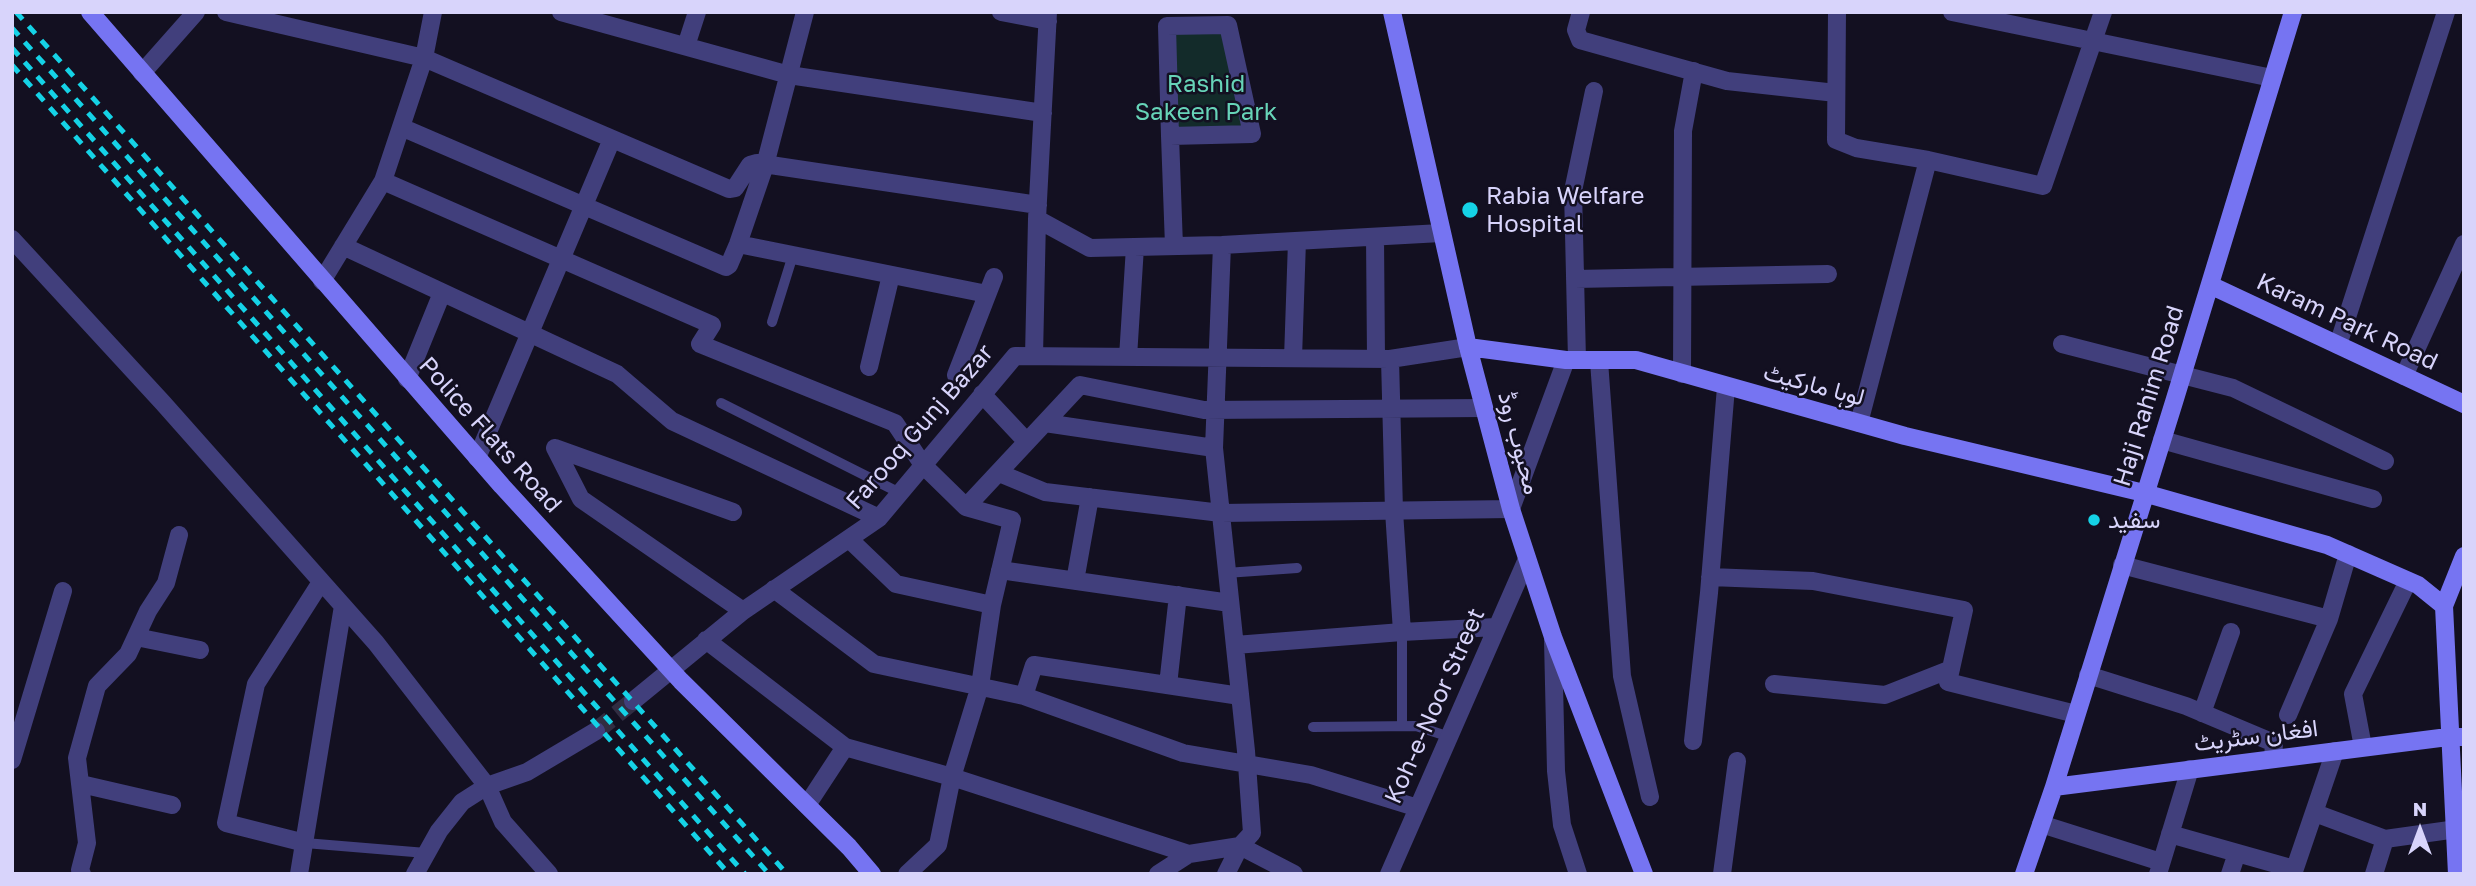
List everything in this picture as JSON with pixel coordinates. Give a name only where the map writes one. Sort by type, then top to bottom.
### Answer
[{"type":"street","name":"Police Flats Road","points":[[90,12],[477,458],[671,670],[849,847],[872,874]]},
{"type":"street","points":[[142,73],[196,12]]},
{"type":"street","points":[[226,12],[424,58],[729,189],[735,188],[753,163],[1038,212],[1090,248],[1441,233]]},
{"type":"street","points":[[322,281],[383,181],[424,58],[433,12]]},
{"type":"street","points":[[561,12],[590,16],[789,75],[1043,113]]},
{"type":"street","points":[[686,46],[697,12]]},
{"type":"street","points":[[401,127],[722,266],[729,265],[765,165],[805,12]]},
{"type":"street","points":[[1000,12],[1048,17],[1034,356]]},
{"type":"street","name":"محبوب روڈ","points":[[1392,12],[1468,347],[1511,509],[1553,637],[1644,874]]},
{"type":"street","points":[[1581,12],[1576,30],[1580,40],[1727,81],[1836,93]]},
{"type":"street","points":[[1837,12],[1836,140],[1856,148],[1928,160],[2043,186],[2103,12]]},
{"type":"street","points":[[1952,12],[2272,78]]},
{"type":"street","name":"Haji Rahim Road","points":[[2024,874],[2054,787],[2182,377],[2293,12]]},
{"type":"street","points":[[2338,345],[2446,12]]},
{"type":"street","points":[[1170,136],[1252,134],[1228,25],[1167,26],[1170,136],[1174,246]]},
{"type":"street","points":[[1682,374],[1683,131],[1694,71]]},
{"type":"street","points":[[999,472],[1045,492],[1221,513],[1511,509],[1572,360],[1575,279],[1573,191],[1594,91]]},
{"type":"street","points":[[477,458],[612,139]]},
{"type":"street","points":[[1859,423],[1928,160]]},
{"type":"street","points":[[383,181],[712,325],[700,344],[895,423],[923,465],[966,507],[1012,520],[992,605],[980,686],[952,777],[938,845],[907,874]]},
{"type":"street","points":[[1375,237],[1383,359],[1391,409],[1402,632]]},
{"type":"street","points":[[12,239],[163,403],[376,643],[487,786],[503,822],[549,874]]},
{"type":"street","points":[[1293,358],[1297,241]]},
{"type":"street","points":[[738,244],[891,275],[990,285],[956,375]]},
{"type":"street","points":[[1222,244],[1214,448],[1252,833],[1240,846],[1226,874]]},
{"type":"street","points":[[2404,376],[2464,244]]},
{"type":"street","points":[[343,246],[617,374],[672,421],[879,518]]},
{"type":"street","points":[[1129,357],[1135,247]]},
{"type":"street","points":[[1575,279],[1828,274]]},
{"type":"street","points":[[869,367],[891,275]]},
{"type":"street","name":"Karam Park Road","points":[[2210,285],[2464,404]]},
{"type":"street","points":[[408,379],[442,293]]},
{"type":"street","points":[[2063,344],[2182,377],[2233,388],[2385,461]]},
{"type":"street","name":"لوہا مارکیٹ","points":[[1468,347],[1572,360],[1636,360],[1859,423],[2144,493],[2327,545],[2418,585],[2444,606]]},
{"type":"street","name":"Farooq Gunj Bazar","points":[[633,701],[743,611],[879,518],[1015,356],[1383,359],[1468,347]]},
{"type":"street","points":[[1599,361],[1622,676],[1650,797]]},
{"type":"street","points":[[966,507],[1080,385],[1204,410],[1484,408]]},
{"type":"street","points":[[1693,741],[1726,387]]},
{"type":"street","points":[[982,394],[1027,442]]},
{"type":"street","points":[[1045,423],[1214,448]]},
{"type":"street","points":[[2162,440],[2373,499]]},
{"type":"street","points":[[733,512],[555,448],[581,499],[743,611]]},
{"type":"street","points":[[1075,581],[1090,497]]},
{"type":"street","points":[[82,874],[80,870],[87,843],[77,758],[97,686],[128,654],[148,611],[166,583],[179,535]]},
{"type":"street","points":[[849,539],[896,584],[992,605]]},
{"type":"street","points":[[2288,715],[2329,619],[2348,554]]},
{"type":"street","points":[[2457,874],[2459,829],[2456,737],[2444,606],[2464,556]]},
{"type":"street","name":"Koh-e-Noor Street","points":[[1389,874],[1527,559]]},
{"type":"street","points":[[2122,565],[2329,619]]},
{"type":"street","points":[[1000,570],[1230,603]]},
{"type":"street","points":[[1710,577],[1814,581],[1964,610],[1948,682],[2076,714]]},
{"type":"street","points":[[2363,747],[2353,694],[2408,581]]},
{"type":"street","points":[[305,843],[226,823],[256,684],[321,582]]},
{"type":"street","points":[[774,589],[874,664],[1024,696],[1183,753],[1311,775],[1418,808]]},
{"type":"street","points":[[12,760],[64,591]]},
{"type":"street","points":[[1168,685],[1178,595]]},
{"type":"street","points":[[299,874],[343,606]]},
{"type":"street","points":[[1235,645],[1496,627]]},
{"type":"street","points":[[2202,713],[2231,632]]},
{"type":"street","points":[[136,637],[200,650]]},
{"type":"street","points":[[1553,637],[1556,771],[1562,825],[1578,874]]},
{"type":"street","points":[[706,640],[845,747],[952,777],[1189,853],[1240,846],[1294,874]]},
{"type":"street","points":[[1024,696],[1034,665],[1240,696]]},
{"type":"street","points":[[1774,684],[1885,695],[1951,669]]},
{"type":"street","points":[[2088,675],[2202,713],[2274,743],[2273,759]]},
{"type":"street","points":[[423,867],[439,831],[462,802],[487,786],[527,772],[596,731]]},
{"type":"street","name":"افغان سٹریٹ","points":[[2054,787],[2456,737]]},
{"type":"street","points":[[807,805],[845,747]]},
{"type":"street","points":[[2170,834],[2293,872],[2335,751]]},
{"type":"street","points":[[1722,874],[1737,761]]},
{"type":"street","points":[[2041,824],[2160,868],[2190,769]]},
{"type":"street","points":[[81,784],[172,805]]},
{"type":"street","points":[[2315,813],[2385,839],[2459,829]]},
{"type":"street","points":[[2374,874],[2385,839]]},
{"type":"street","points":[[1158,874],[1189,853]]},
{"type":"street","points":[[2230,874],[2237,853]]},
{"type":"lane","points":[[772,322],[793,255]]},
{"type":"lane","points":[[721,403],[900,493]]},
{"type":"lane","points":[[1226,573],[1297,568]]},
{"type":"lane","points":[[1402,632],[1402,726]]},
{"type":"lane","points":[[1313,727],[1416,726],[1450,737]]},
{"type":"lane","points":[[305,843],[423,867]]},
{"type":"green space","name":"Rashid Sakeen Park","points":[[1228,25],[1252,134],[1170,136],[1167,26]]},
{"type":"tunnel","points":[[596,731],[633,701]]},
{"type":"railway","points":[[16,12],[787,874]]},
{"type":"railway","points":[[12,28],[769,874]]},
{"type":"railway","points":[[12,48],[745,874]]},
{"type":"railway","points":[[12,65],[729,874]]},
{"type":"place","name":"Rabia Welfare Hospital","points":[[1470,210]]},
{"type":"place","name":"سفید","points":[[2094,520]]}]
